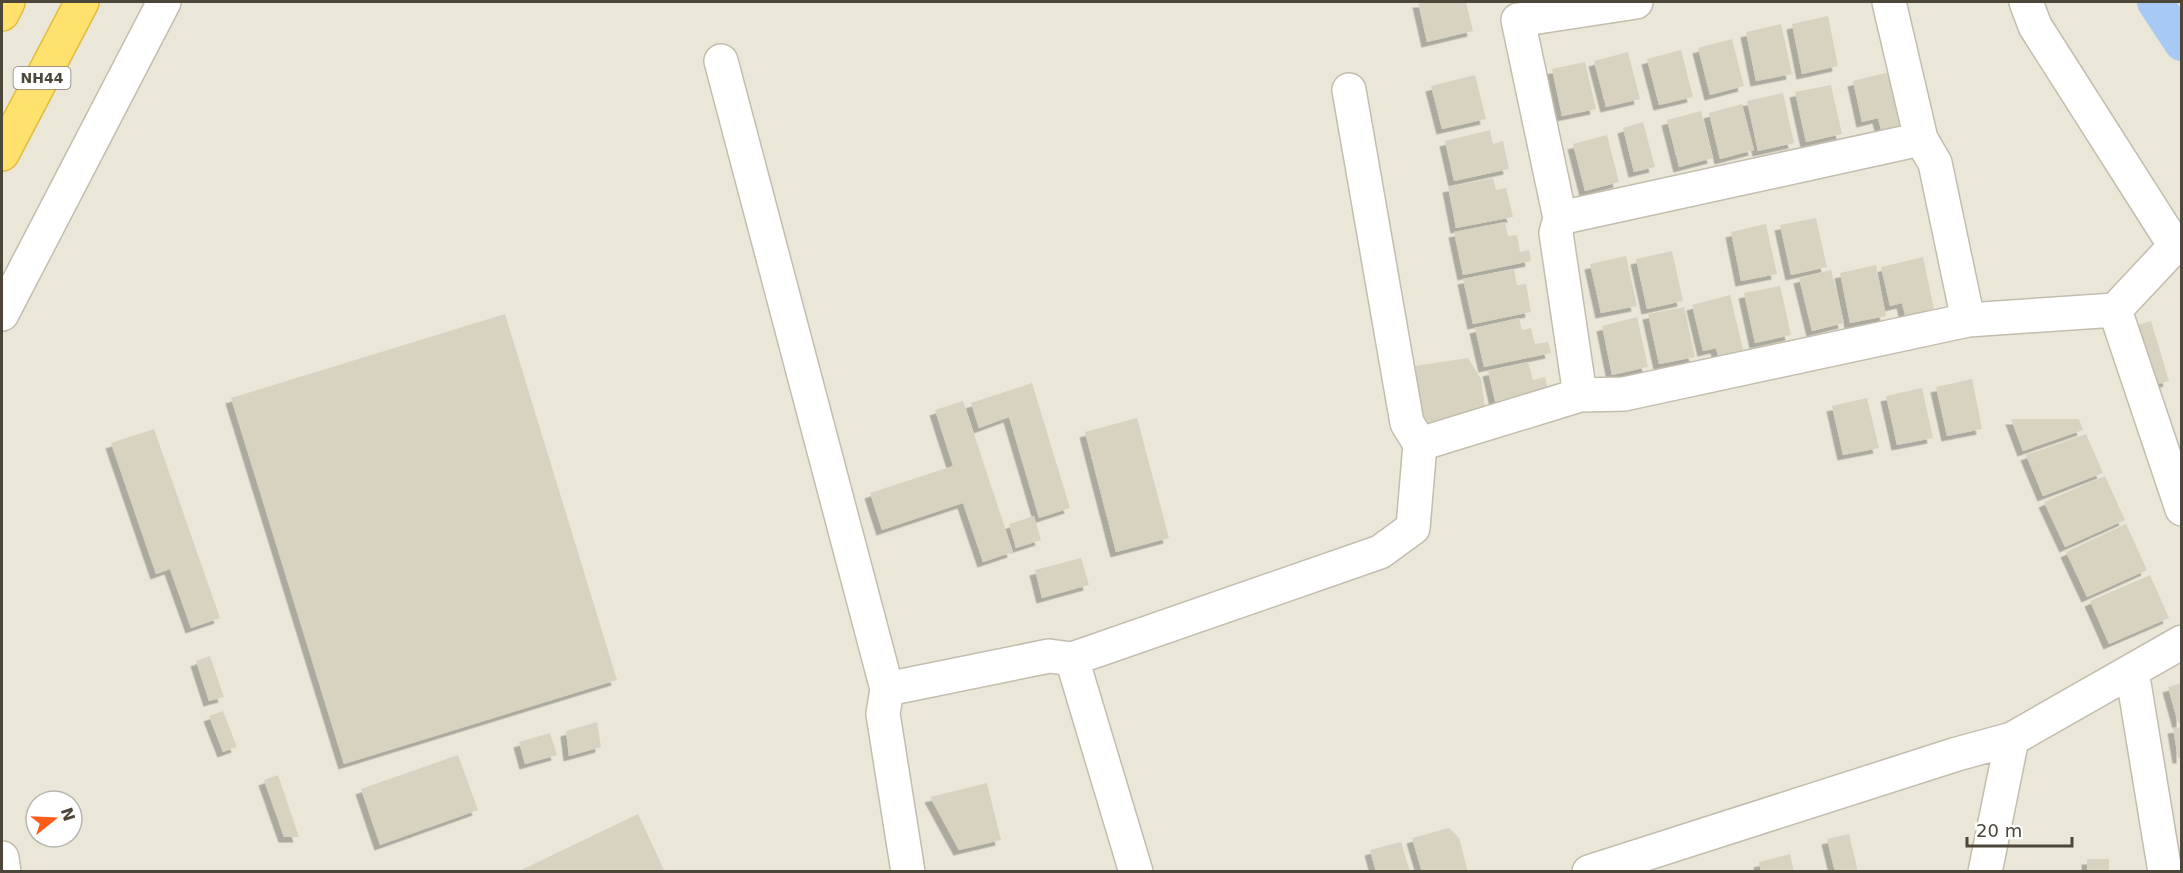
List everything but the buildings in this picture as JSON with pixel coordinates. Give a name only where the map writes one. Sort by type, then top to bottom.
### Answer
[{"type":"highway","points":[[2,14],[8,2]]},
{"type":"highway","name":"NH44","points":[[2,154],[82,2]]},
{"type":"street","points":[[2,314],[164,2]]},
{"type":"street","points":[[1580,395],[1556,233],[1560,218],[1518,20],[1636,2]]},
{"type":"street","points":[[1889,2],[1921,139],[1935,163],[1968,320]]},
{"type":"street","points":[[1420,444],[1580,395],[1624,394],[1968,320],[2115,310],[2175,246],[2035,26],[2026,2]]},
{"type":"street","points":[[721,61],[887,689],[883,714],[908,872]]},
{"type":"street","points":[[887,689],[1049,656],[1072,659],[1380,552],[1413,528],[1420,444],[1407,423],[1349,90]]},
{"type":"street","points":[[1560,218],[1921,139]]},
{"type":"street","points":[[2115,310],[2181,509]]},
{"type":"street","points":[[1589,872],[1957,754],[2012,739],[2181,642]]},
{"type":"street","points":[[1072,659],[1136,872]]},
{"type":"street","points":[[2132,671],[2165,872]]},
{"type":"street","points":[[1985,872],[2012,739]]},
{"type":"street","points":[[2,858],[4,872]]},
{"type":"shaded area","points":[[2,2],[2181,2],[2181,871],[2,872]]},
{"type":"waterway","points":[[2155,2],[2182,43]]}]
